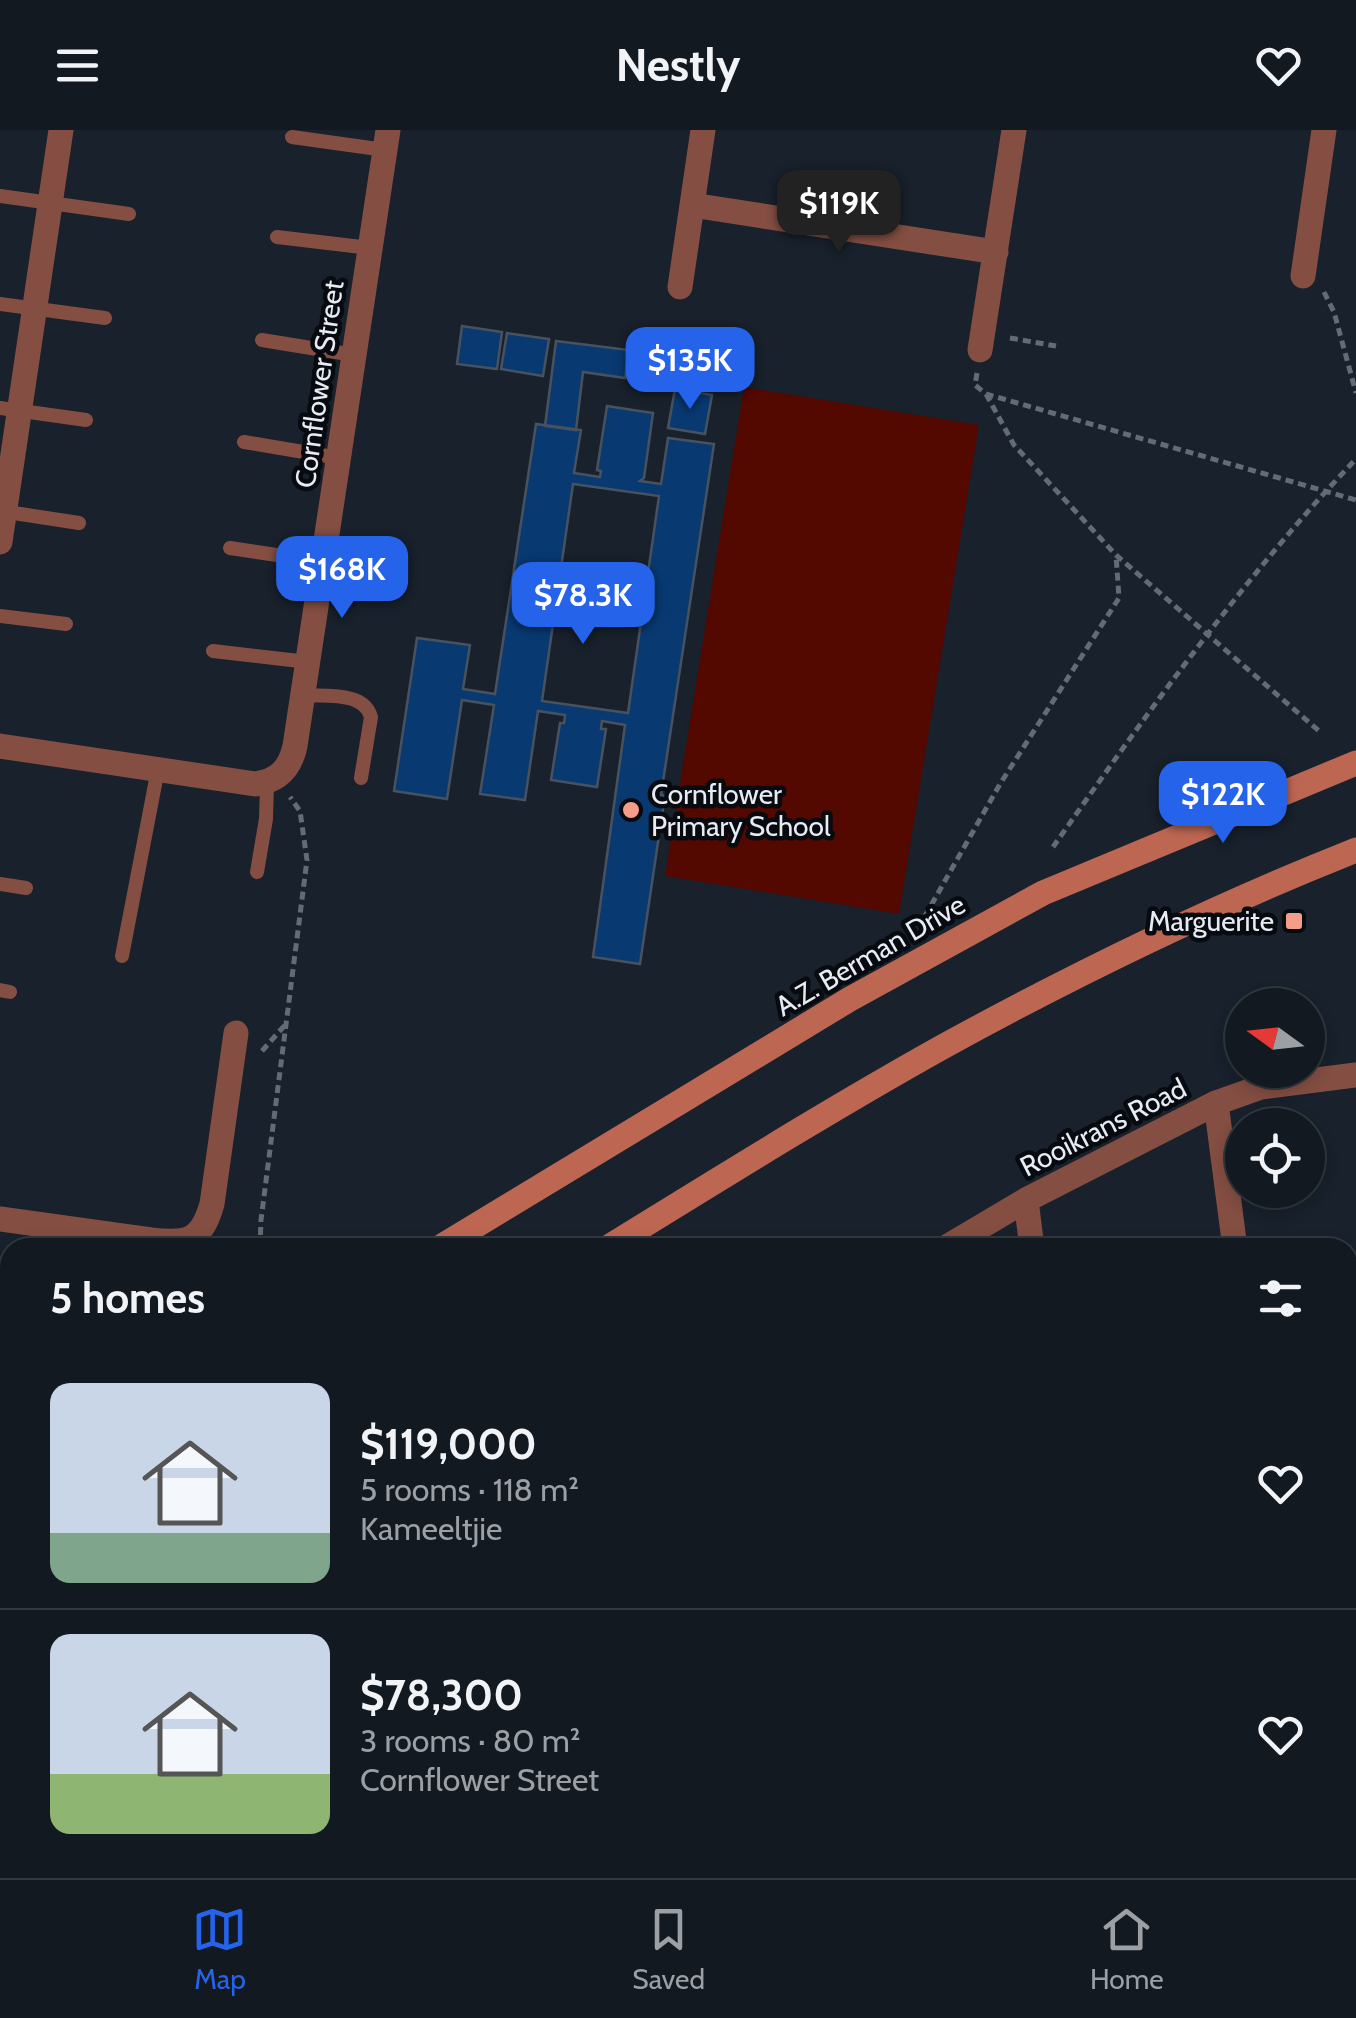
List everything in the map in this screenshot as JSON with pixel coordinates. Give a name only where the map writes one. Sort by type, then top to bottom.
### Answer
[{"type":"main road","name":"A.Z. Berman Drive","points":[[456,1238],[850,999],[1043,893],[1356,763]]},
{"type":"main road","points":[[624,1238],[876,1085],[1050,989],[1195,918],[1356,850]]},
{"type":"street","points":[[0,542],[10,409],[34,309],[61,130]]},
{"type":"street","points":[[680,286],[703,130]]},
{"type":"street","points":[[981,342],[1014,130]]},
{"type":"street","points":[[1303,276],[1324,130]]},
{"type":"street","name":"Cornflower Street","points":[[272,780],[293,758],[386,140]]},
{"type":"street","points":[[692,205],[996,252]]},
{"type":"street","points":[[0,746],[255,784],[272,780]]},
{"type":"street","points":[[192,1238],[206,1227],[212,1204],[236,1033]]},
{"type":"street","name":"Rooikrans Road","points":[[962,1238],[1026,1200],[1216,1103],[1261,1087],[1356,1075]]},
{"type":"street","points":[[1216,1103],[1234,1238]]},
{"type":"street","points":[[1026,1200],[1031,1238]]},
{"type":"street","points":[[0,1219],[136,1238]]},
{"type":"lane","points":[[292,137],[386,140]]},
{"type":"lane","points":[[0,196],[129,214]]},
{"type":"lane","points":[[277,237],[370,248]]},
{"type":"lane","points":[[0,304],[105,318]]},
{"type":"lane","points":[[262,340],[354,354]]},
{"type":"lane","points":[[10,409],[86,420]]},
{"type":"lane","points":[[244,442],[338,458]]},
{"type":"lane","points":[[2,511],[79,523]]},
{"type":"lane","points":[[230,548],[323,562]]},
{"type":"lane","points":[[0,616],[66,624]]},
{"type":"lane","points":[[212,651],[308,662]]},
{"type":"lane","points":[[303,694],[358,700],[369,709],[362,778]]},
{"type":"lane","points":[[122,956],[158,769]]},
{"type":"lane","points":[[257,872],[272,780]]},
{"type":"lane","points":[[0,884],[26,888]]},
{"type":"path","points":[[1303,276],[1327,294],[1356,394]]},
{"type":"path","points":[[1056,346],[981,342],[975,385],[986,394],[1014,446],[1116,555],[1319,731]]},
{"type":"path","points":[[986,394],[1356,500]]},
{"type":"path","points":[[1053,847],[1209,635],[1323,493],[1356,458]]},
{"type":"path","points":[[925,916],[1000,784],[1119,598],[1116,555]]},
{"type":"path","points":[[260,1238],[307,860],[300,811],[272,780]]},
{"type":"shaded area","points":[[744,387],[979,425],[899,914],[665,876]]},
{"type":"building","points":[[462,326],[502,332],[497,369],[457,364]]},
{"type":"building","points":[[507,333],[549,339],[543,376],[501,369]]},
{"type":"building","points":[[556,341],[629,350],[625,378],[583,372],[576,430],[545,426]]},
{"type":"building","points":[[675,389],[712,395],[705,434],[668,428]]},
{"type":"building","points":[[607,406],[653,413],[644,478],[640,481],[661,484],[668,438],[714,444],[661,795],[665,795],[640,964],[593,957],[625,725],[602,721],[601,729],[606,729],[597,787],[551,780],[560,723],[564,723],[565,715],[538,711],[525,800],[480,794],[494,705],[462,700],[447,799],[394,791],[417,638],[470,645],[463,689],[495,694],[536,424],[581,430],[574,473],[600,477],[601,471],[597,470]],"holes":[[[573,484],[659,496],[628,713],[542,701]]]},
{"type":"place","name":"Cornflower Primary School","points":[[631,810]]},
{"type":"place","name":"Marguerite","points":[[1294,921]]}]
